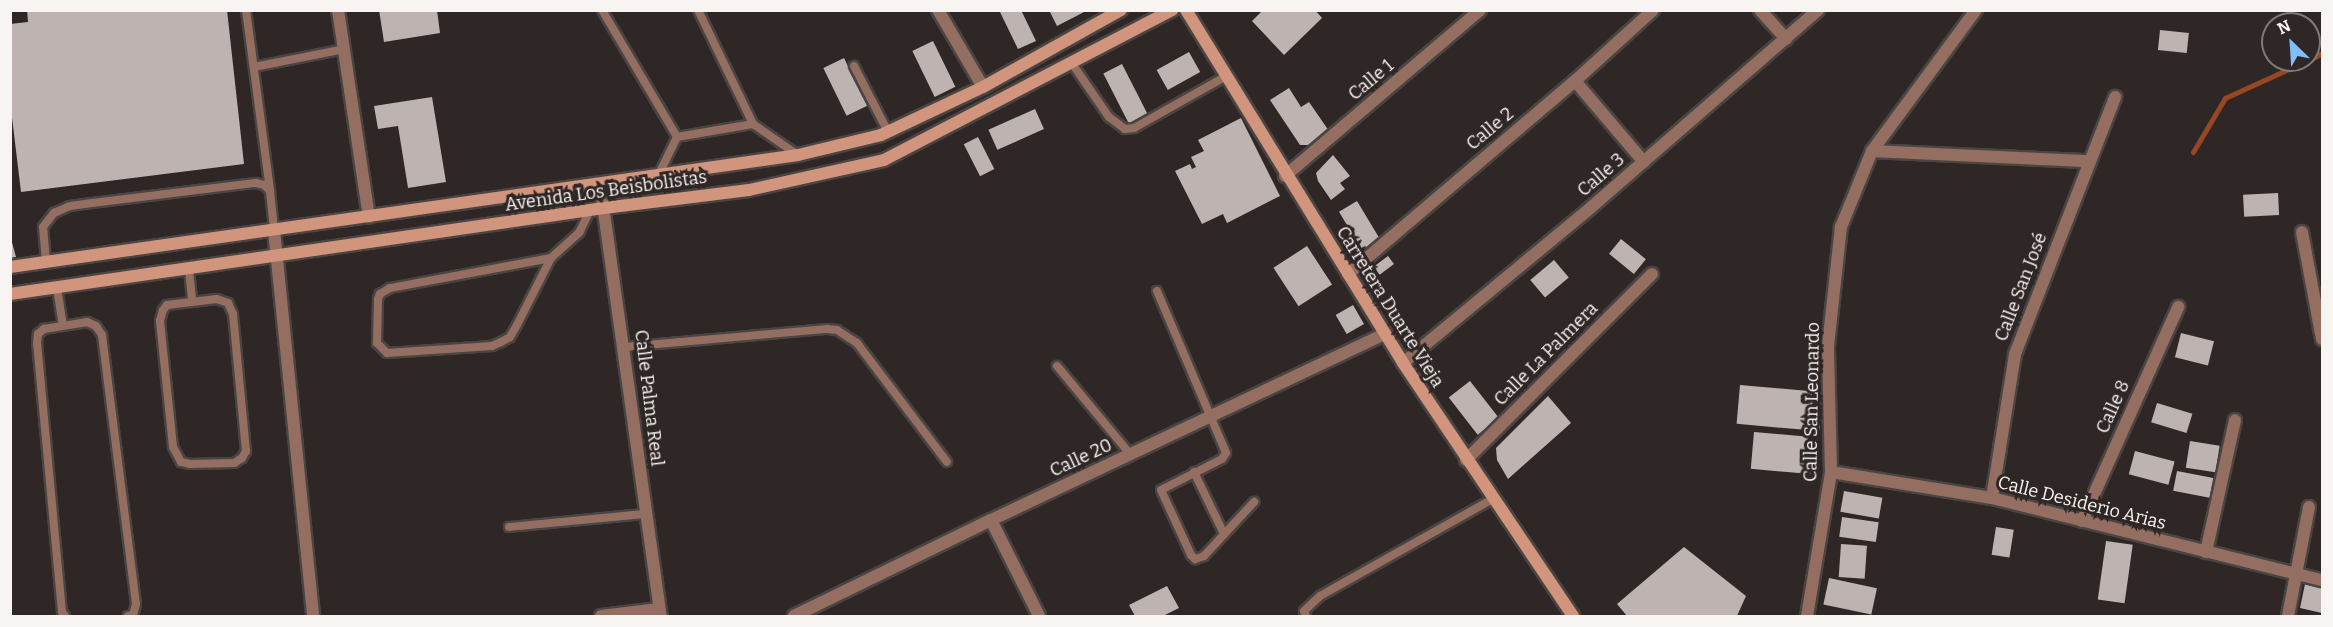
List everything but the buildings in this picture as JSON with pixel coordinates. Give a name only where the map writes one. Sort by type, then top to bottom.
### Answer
[{"type":"main road","name":"Avenida Los Beisbolistas","points":[[10,267],[798,155],[888,132],[983,87],[1121,10]]},
{"type":"main road","name":"Avenida Los Beisbolistas","points":[[10,294],[189,270],[604,208],[749,190],[884,160],[1172,10]]},
{"type":"main road","name":"Carretera Duarte Vieja","points":[[1186,10],[1285,176],[1403,363],[1466,460],[1573,616]]},
{"type":"street","points":[[338,10],[369,217]]},
{"type":"street","points":[[938,10],[983,87]]},
{"type":"street","name":"Calle 1","points":[[1285,176],[1480,10]]},
{"type":"street","name":"Calle 2","points":[[1348,274],[1575,81],[1653,10]]},
{"type":"street","points":[[1760,10],[1786,39]]},
{"type":"street","name":"Calle 3","points":[[1403,363],[1644,162],[1818,10]]},
{"type":"street","name":"Calle San Leonardo","points":[[1807,616],[1831,472],[1828,346],[1841,226],[1872,151],[1976,10]]},
{"type":"street","points":[[1575,81],[1644,162]]},
{"type":"street","name":"Calle San José","points":[[1992,498],[2015,354],[2088,161],[2115,97]]},
{"type":"street","points":[[1872,151],[2088,161]]},
{"type":"street","name":"Calle Palma Real","points":[[600,184],[660,613]]},
{"type":"street","points":[[274,230],[313,616]]},
{"type":"street","points":[[2302,232],[2322,337]]},
{"type":"street","name":"Calle La Palmera","points":[[1466,460],[1652,274]]},
{"type":"street","name":"Calle 8","points":[[2082,521],[2178,308]]},
{"type":"street","name":"Calle 20","points":[[794,616],[991,520],[1385,334]]},
{"type":"street","points":[[2206,552],[2235,420]]},
{"type":"street","name":"Calle Desiderio Arias","points":[[1831,472],[1992,498],[2322,580]]},
{"type":"street","points":[[2288,616],[2309,507]]},
{"type":"street","points":[[991,520],[1039,616]]},
{"type":"street","points":[[601,616],[660,613]]},
{"type":"lane","points":[[246,10],[274,230]]},
{"type":"lane","points":[[603,10],[677,137]]},
{"type":"lane","points":[[698,10],[753,124],[798,155]]},
{"type":"lane","points":[[254,67],[345,49]]},
{"type":"lane","points":[[1071,62],[1109,117],[1125,129],[1134,128],[1225,77]]},
{"type":"lane","points":[[854,66],[888,132]]},
{"type":"lane","points":[[677,137],[753,124]]},
{"type":"lane","points":[[658,176],[677,137]]},
{"type":"lane","points":[[46,261],[43,227],[54,213],[70,206],[256,183],[264,184],[270,191]]},
{"type":"lane","points":[[551,258],[390,288],[380,294],[378,299],[377,342],[387,353],[492,346],[510,337],[551,258],[579,233],[590,210]]},
{"type":"lane","points":[[189,270],[192,301]]},
{"type":"lane","points":[[57,288],[63,325]]},
{"type":"lane","points":[[1157,291],[1226,453],[1222,459],[1163,487],[1161,496],[1195,559],[1204,556],[1254,502]]},
{"type":"lane","points":[[223,300],[232,314],[248,441],[242,458],[234,462],[190,464],[181,462],[173,447],[160,321],[167,305],[192,301],[223,300]]},
{"type":"lane","points":[[65,616],[62,612],[37,343],[39,334],[44,329],[87,322],[96,326],[102,335],[136,604],[133,615],[128,616]]},
{"type":"lane","points":[[624,347],[837,330],[856,343],[947,462]]},
{"type":"lane","points":[[1057,366],[1130,454]]},
{"type":"lane","points":[[1194,472],[1224,534]]},
{"type":"lane","points":[[1305,616],[1304,611],[1320,596],[1493,499]]},
{"type":"lane","points":[[508,527],[645,514]]},
{"type":"waterway","points":[[2193,152],[2225,98],[2282,72]]}]
